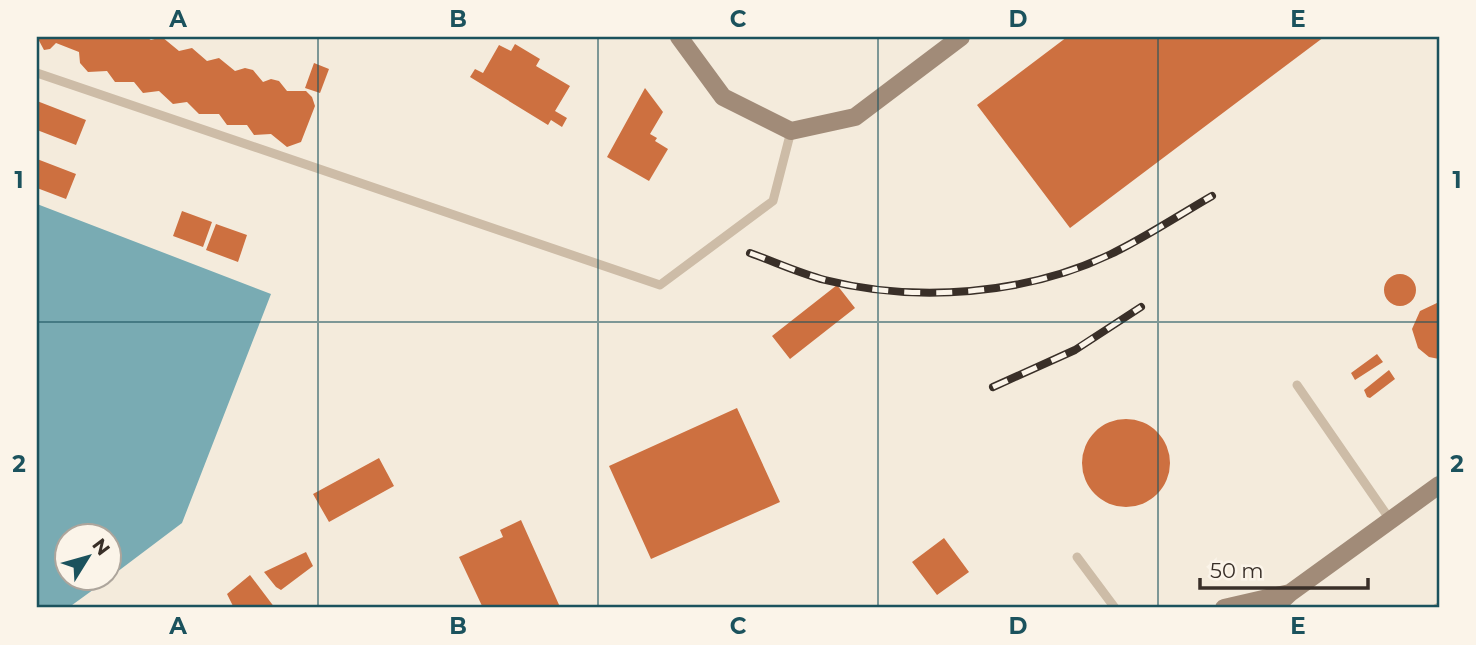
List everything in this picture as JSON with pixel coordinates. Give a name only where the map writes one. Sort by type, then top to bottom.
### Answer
[{"type":"main road","points":[[679,37],[723,97],[791,131],[855,117],[961,37]]},
{"type":"main road","points":[[1274,608],[1290,593],[1439,485]]},
{"type":"main road","points":[[1224,608],[1290,593]]},
{"type":"lane","points":[[37,73],[660,285],[773,201],[791,131]]},
{"type":"lane","points":[[1297,385],[1391,521]]},
{"type":"lane","points":[[1077,557],[1115,608]]},
{"type":"water","points":[[37,204],[271,294],[182,523],[122,568],[122,522],[52,522],[52,592],[90,592],[68,608],[37,608]]},
{"type":"building","points":[[37,37],[146,37],[151,40],[162,37],[179,51],[192,48],[207,61],[219,58],[235,71],[245,68],[253,70],[263,82],[271,79],[279,81],[287,91],[306,91],[315,106],[301,142],[287,147],[271,134],[254,135],[247,125],[227,125],[219,114],[199,114],[187,102],[173,104],[159,91],[143,93],[134,82],[115,82],[107,71],[88,72],[80,63],[79,52],[56,43],[50,49],[44,50]]},
{"type":"building","points":[[1067,37],[1324,37],[1070,228],[977,105]]},
{"type":"building","points":[[515,44],[540,59],[536,66],[570,86],[555,111],[567,118],[562,127],[551,120],[548,125],[470,77],[475,69],[483,73],[499,45],[511,51]]},
{"type":"building","points":[[314,63],[329,69],[320,93],[305,88]]},
{"type":"building","points":[[645,88],[663,112],[650,134],[657,138],[655,141],[668,149],[649,181],[607,157]]},
{"type":"building","points":[[37,101],[86,120],[76,145],[37,130]]},
{"type":"building","points":[[37,159],[76,174],[66,199],[37,188]]},
{"type":"building","points":[[182,211],[212,222],[203,247],[173,236]]},
{"type":"building","points":[[216,224],[247,235],[238,262],[206,250]]},
{"type":"building","points":[[1400,274],[1411,279],[1416,290],[1411,301],[1400,306],[1389,301],[1384,290],[1389,279]]},
{"type":"building","points":[[837,285],[855,308],[790,359],[772,336]]},
{"type":"building","points":[[1439,302],[1439,359],[1429,357],[1418,348],[1412,329],[1420,311]]},
{"type":"building","points":[[1377,354],[1383,362],[1355,380],[1351,373]]},
{"type":"building","points":[[1389,370],[1395,379],[1370,398],[1367,397],[1364,390]]},
{"type":"building","points":[[737,408],[780,502],[651,559],[609,466]]},
{"type":"building","points":[[1117,419],[1135,419],[1151,426],[1163,438],[1170,454],[1170,472],[1163,488],[1151,500],[1135,507],[1117,507],[1101,500],[1089,488],[1082,472],[1082,454],[1089,438],[1101,426]]},
{"type":"building","points":[[379,458],[394,486],[329,522],[313,494]]},
{"type":"building","points":[[521,520],[560,607],[483,608],[459,557],[503,537],[500,530]]},
{"type":"building","points":[[944,538],[969,572],[937,595],[912,562]]},
{"type":"building","points":[[306,552],[313,566],[281,590],[264,572]]},
{"type":"building","points":[[250,575],[275,608],[234,608],[227,594]]},
{"type":"railway","points":[[750,253],[815,277],[860,287],[933,293],[970,291],[1043,279],[1078,268],[1111,254],[1212,196]]},
{"type":"railway","points":[[993,387],[1075,350],[1141,307]]}]
